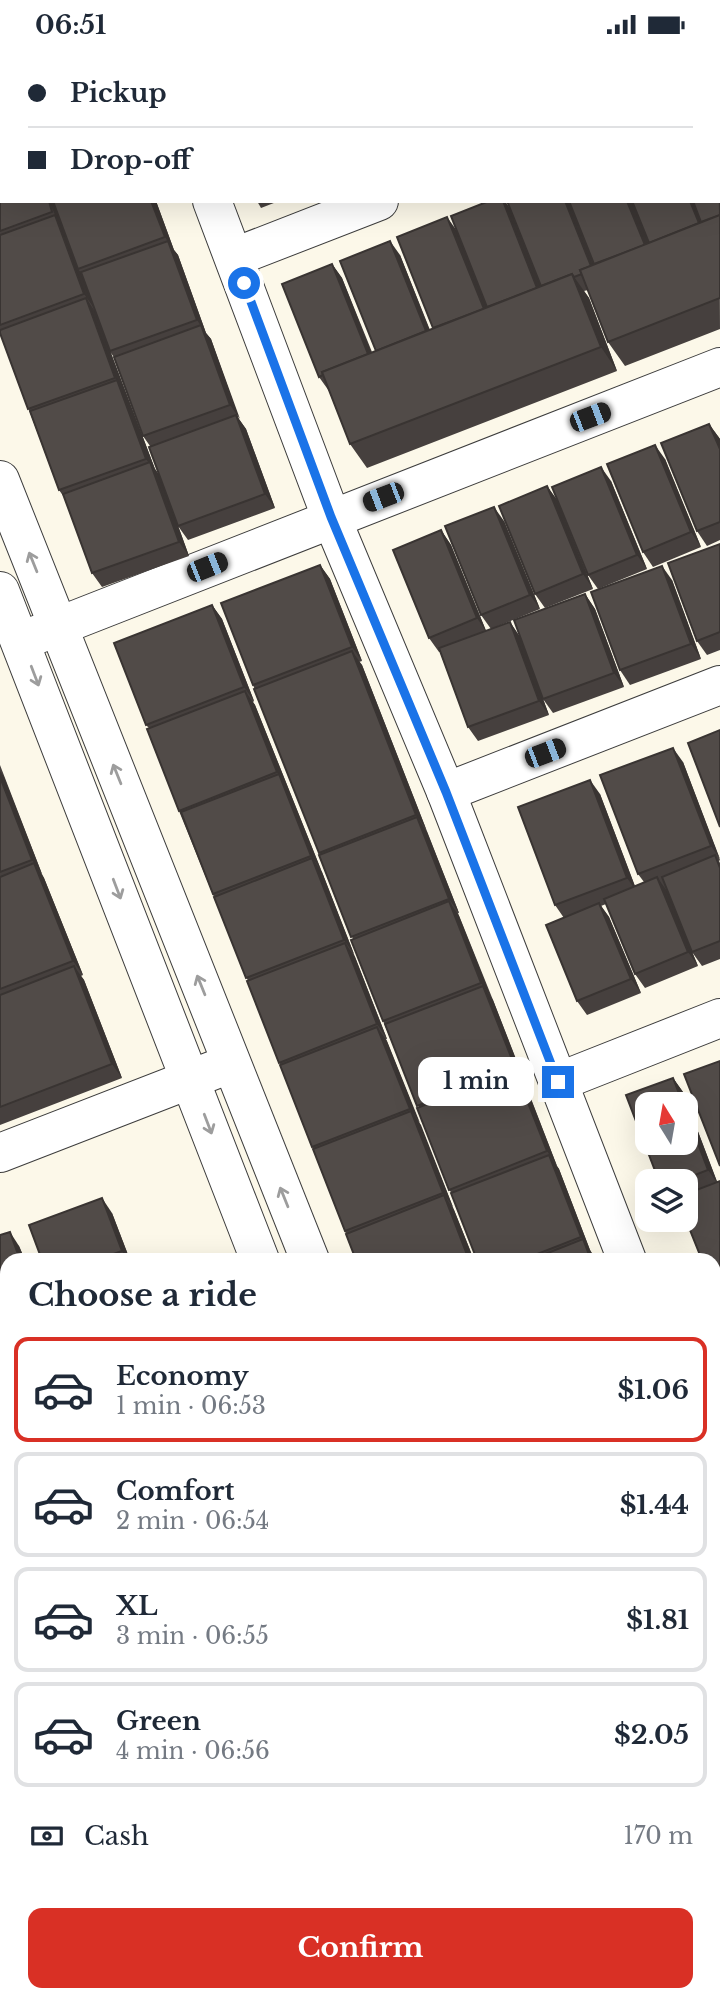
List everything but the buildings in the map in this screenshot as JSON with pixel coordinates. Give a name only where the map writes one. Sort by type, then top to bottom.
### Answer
[{"type":"street","points":[[213,203],[331,517],[446,792],[624,1253]]},
{"type":"street","points":[[235,257],[374,203]]},
{"type":"street","points":[[21,641],[331,517],[720,367]]},
{"type":"street","points":[[0,480],[307,1253]]},
{"type":"street","points":[[0,591],[257,1253]]},
{"type":"street","points":[[446,792],[720,685]]},
{"type":"street","points":[[558,1082],[720,1018]]},
{"type":"street","points":[[0,1153],[232,1063]]},
{"type":"route","points":[[244,283],[331,517],[446,792],[558,1082]]}]
